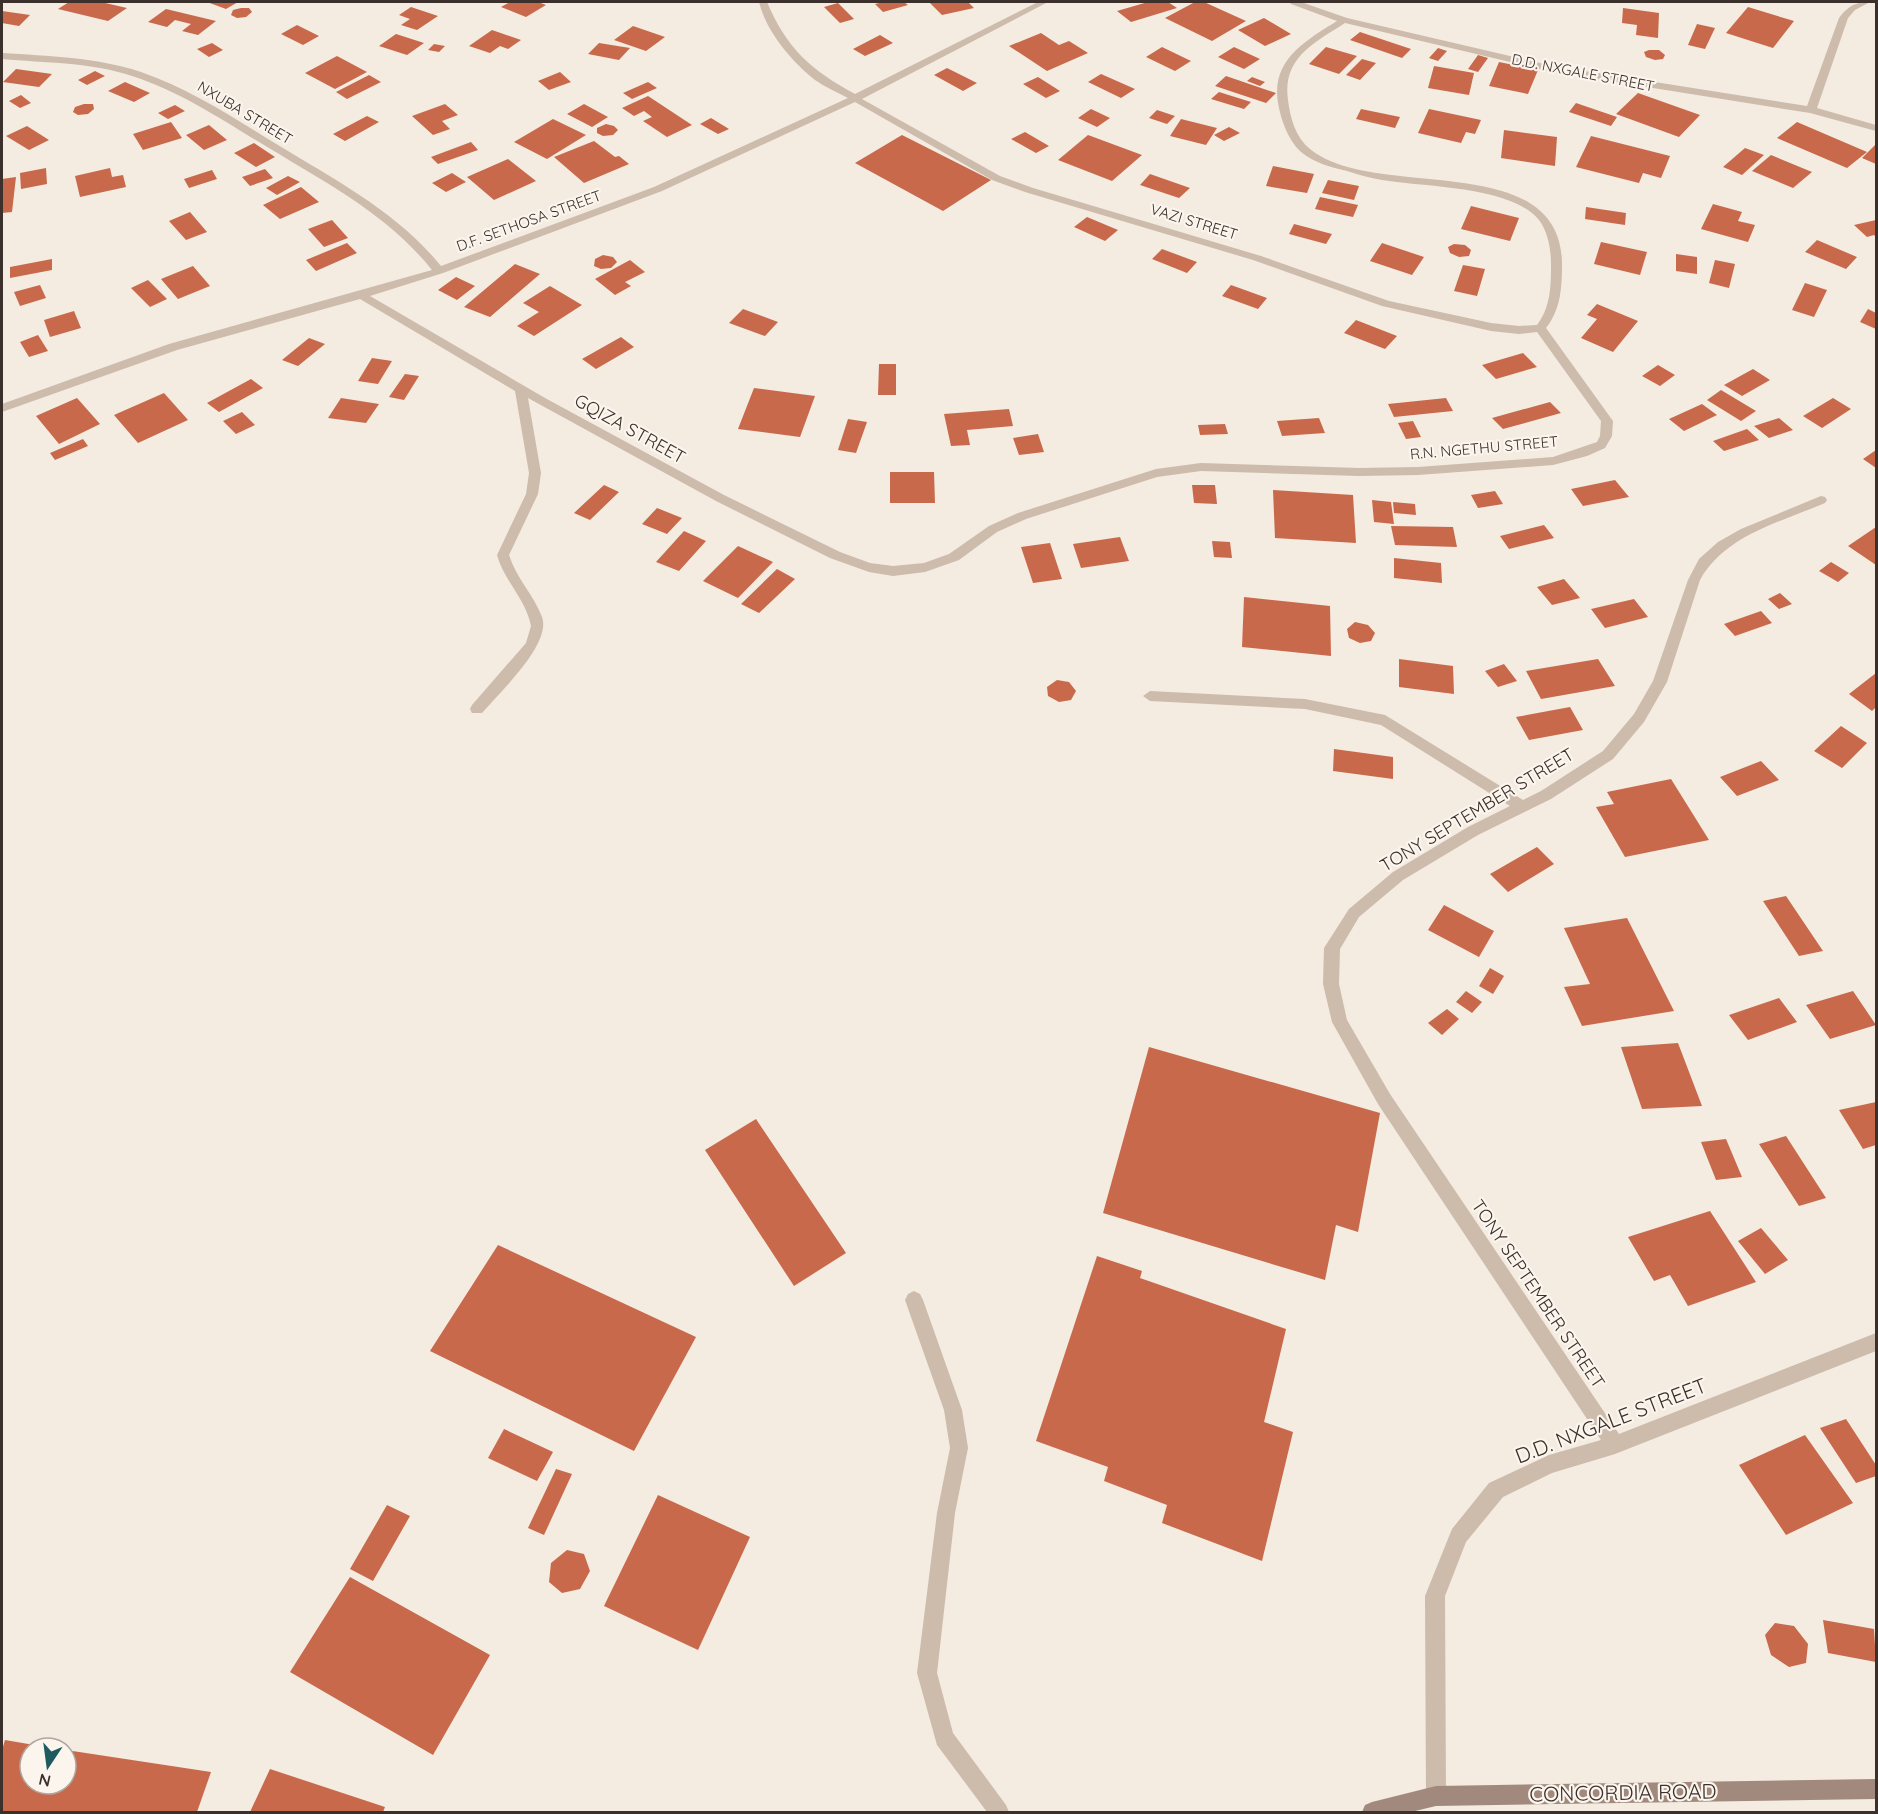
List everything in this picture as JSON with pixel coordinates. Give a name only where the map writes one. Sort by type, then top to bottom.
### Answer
[{"type":"street","name":"VAZI STREET","points":[[763,2],[771,23],[788,46],[819,78],[996,178],[1029,190],[1257,258],[1386,304],[1491,327],[1519,330],[1540,328]]},
{"type":"street","name":"D.F. SETHOSA STREET","points":[[2,408],[173,347],[439,271],[658,189],[854,99],[1044,2]]},
{"type":"street","name":"D.D. NXGALE STREET","points":[[1294,2],[1344,20],[1553,69],[1811,110],[1876,128]]},
{"type":"street","points":[[1811,110],[1844,18],[1852,8],[1866,2]]},
{"type":"street","points":[[1344,20],[1292,55],[1284,71],[1282,100],[1288,125],[1301,146],[1315,157],[1337,166],[1379,177],[1507,197],[1527,205],[1541,215],[1549,228],[1556,257],[1554,306],[1550,317],[1540,328]]},
{"type":"street","name":"NXUBA STREET","points":[[2,56],[113,67],[171,87],[216,111],[382,212],[427,253],[439,271]]},
{"type":"street","name":"GQIZA STREET","points":[[361,295],[520,388],[720,498],[825,550],[869,567],[893,571]]},
{"type":"street","name":"R.N. NGETHU STREET","points":[[893,571],[925,567],[954,556],[993,529],[1022,516],[1156,472],[1201,467],[1359,472],[1418,471],[1553,461],[1583,453],[1601,445],[1606,436],[1607,421],[1540,328]]},
{"type":"street","points":[[477,709],[526,652],[538,626],[536,617],[522,590],[507,569],[503,555],[532,494],[535,472],[520,388]]},
{"type":"street","name":"TONY SEPTEMBER STREET","points":[[1615,1445],[1384,1099],[1340,1022],[1331,984],[1332,948],[1354,913],[1398,876],[1473,831],[1546,795],[1608,755],[1639,718],[1660,682],[1694,580],[1704,562],[1722,545],[1745,532],[1821,500]]},
{"type":"street","points":[[1150,696],[1305,704],[1384,720],[1521,806]]},
{"type":"street","points":[[914,1300],[953,1410],[959,1449],[946,1513],[927,1672],[944,1738],[999,1812]]},
{"type":"street","name":"D.D. NXGALE STREET","points":[[1436,1796],[1435,1596],[1460,1536],[1496,1490],[1549,1464],[1615,1445],[1876,1342]]},
{"type":"street","name":"CONCORDIA ROAD","points":[[1372,1812],[1436,1796],[1876,1789]]},
{"type":"building","points":[[69,2],[101,2],[127,8],[108,21],[58,9]]},
{"type":"building","points":[[207,2],[238,2],[226,9]]},
{"type":"building","points":[[510,2],[538,2],[546,5],[526,17],[501,7]]},
{"type":"building","points":[[904,2],[908,5],[883,12],[875,4]]},
{"type":"building","points":[[929,2],[968,2],[974,8],[942,15]]},
{"type":"building","points":[[1148,2],[1168,2],[1177,8],[1131,22],[1117,11]]},
{"type":"building","points":[[1195,2],[1204,2],[1246,21],[1212,41],[1165,18]]},
{"type":"building","points":[[838,3],[854,19],[840,23],[824,7]]},
{"type":"building","points":[[411,7],[438,16],[417,30],[401,25],[410,19],[399,15]]},
{"type":"building","points":[[1748,7],[1794,21],[1773,48],[1726,33]]},
{"type":"building","points":[[249,8],[252,12],[246,17],[237,18],[231,15],[233,10]]},
{"type":"building","points":[[1623,8],[1659,13],[1658,38],[1636,35],[1637,25],[1622,23]]},
{"type":"building","points":[[166,9],[216,21],[198,35],[182,31],[191,24],[175,20],[167,27],[148,22]]},
{"type":"building","points":[[2,11],[30,15],[19,26],[2,23]]},
{"type":"building","points":[[1264,18],[1291,34],[1265,46],[1238,30]]},
{"type":"building","points":[[1697,24],[1715,28],[1705,49],[1688,45]]},
{"type":"building","points":[[297,25],[319,36],[303,45],[281,34]]},
{"type":"building","points":[[633,26],[665,37],[646,51],[614,40]]},
{"type":"building","points":[[492,30],[521,40],[508,49],[500,46],[490,53],[469,46]]},
{"type":"building","points":[[1360,32],[1411,49],[1402,58],[1350,40]]},
{"type":"building","points":[[1041,33],[1059,45],[1069,41],[1088,53],[1047,71],[1009,46]]},
{"type":"building","points":[[396,34],[424,43],[407,55],[379,46]]},
{"type":"building","points":[[880,35],[893,43],[865,56],[853,49]]},
{"type":"building","points":[[212,43],[223,50],[209,57],[197,49]]},
{"type":"building","points":[[599,43],[630,48],[619,60],[588,54]]},
{"type":"building","points":[[434,44],[445,46],[439,52],[428,50]]},
{"type":"building","points":[[1162,47],[1191,61],[1175,71],[1146,57]]},
{"type":"building","points":[[1234,47],[1260,59],[1244,69],[1218,57]]},
{"type":"building","points":[[1326,47],[1357,56],[1339,74],[1309,64]]},
{"type":"building","points":[[1438,48],[1447,51],[1438,61],[1429,58]]},
{"type":"building","points":[[1659,50],[1665,55],[1663,59],[1655,60],[1646,57],[1644,52]]},
{"type":"building","points":[[1478,55],[1488,58],[1478,72],[1468,69]]},
{"type":"building","points":[[337,56],[367,72],[335,89],[305,73]]},
{"type":"building","points":[[1362,59],[1376,63],[1360,80],[1346,75]]},
{"type":"building","points":[[1499,62],[1538,70],[1528,94],[1489,86]]},
{"type":"building","points":[[1434,66],[1474,73],[1469,95],[1428,88]]},
{"type":"building","points":[[947,68],[977,83],[963,91],[934,75]]},
{"type":"building","points":[[16,69],[52,74],[39,87],[3,82]]},
{"type":"building","points":[[95,71],[105,76],[87,85],[78,80]]},
{"type":"building","points":[[560,72],[571,82],[549,90],[538,81]]},
{"type":"building","points":[[1101,74],[1135,89],[1121,98],[1088,82]]},
{"type":"building","points":[[369,75],[381,82],[347,99],[336,92]]},
{"type":"building","points":[[1226,76],[1276,93],[1266,103],[1215,86]]},
{"type":"building","points":[[1038,77],[1060,91],[1046,98],[1023,84]]},
{"type":"building","points":[[1252,77],[1265,82],[1260,86],[1247,81]]},
{"type":"building","points":[[125,82],[150,93],[134,102],[108,91]]},
{"type":"building","points":[[648,82],[657,88],[632,99],[623,93]]},
{"type":"building","points":[[1219,92],[1251,102],[1244,109],[1211,99]]},
{"type":"building","points":[[1638,93],[1700,115],[1679,137],[1616,114]]},
{"type":"building","points":[[21,95],[31,103],[20,108],[9,101]]},
{"type":"building","points":[[648,96],[692,125],[667,137],[643,121],[652,117],[644,111],[634,116],[622,108]]},
{"type":"building","points":[[1576,103],[1617,117],[1611,126],[1569,112]]},
{"type":"building","points":[[93,104],[94,109],[88,114],[78,115],[73,112],[75,107]]},
{"type":"building","points":[[445,104],[458,115],[442,121],[450,129],[433,135],[412,116]]},
{"type":"building","points":[[584,104],[608,117],[592,127],[567,114]]},
{"type":"building","points":[[175,105],[185,111],[168,119],[158,113]]},
{"type":"building","points":[[1091,109],[1110,118],[1097,127],[1078,118]]},
{"type":"building","points":[[1361,109],[1400,117],[1395,128],[1356,119]]},
{"type":"building","points":[[1429,109],[1481,120],[1475,134],[1466,132],[1461,143],[1418,133]]},
{"type":"building","points":[[1157,110],[1175,116],[1167,124],[1149,118]]},
{"type":"building","points":[[367,116],[379,122],[345,141],[333,134]]},
{"type":"building","points":[[711,118],[729,129],[718,134],[700,124]]},
{"type":"building","points":[[553,119],[586,135],[547,159],[514,142]]},
{"type":"building","points":[[1181,119],[1217,128],[1206,145],[1170,136]]},
{"type":"building","points":[[171,122],[182,138],[143,150],[133,134]]},
{"type":"building","points":[[1797,122],[1867,152],[1847,168],[1777,138]]},
{"type":"building","points":[[606,124],[618,130],[613,135],[603,136],[597,133],[597,128]]},
{"type":"building","points":[[209,125],[227,140],[204,150],[186,135]]},
{"type":"building","points":[[27,126],[49,140],[29,150],[6,136]]},
{"type":"building","points":[[1229,127],[1240,133],[1224,141],[1214,135]]},
{"type":"building","points":[[1504,130],[1557,137],[1555,166],[1501,158]]},
{"type":"building","points":[[1025,132],[1049,146],[1036,153],[1011,139]]},
{"type":"building","points":[[902,135],[991,180],[943,211],[855,163]]},
{"type":"building","points":[[1088,135],[1142,155],[1112,181],[1058,160]]},
{"type":"building","points":[[1591,136],[1670,156],[1661,178],[1643,173],[1639,183],[1576,167]]},
{"type":"building","points":[[594,141],[615,157],[619,156],[629,164],[584,183],[554,157]]},
{"type":"building","points":[[471,142],[478,150],[438,164],[431,157]]},
{"type":"building","points":[[254,143],[275,157],[256,167],[234,153]]},
{"type":"building","points":[[1876,144],[1876,164],[1862,158]]},
{"type":"building","points":[[1745,148],[1764,155],[1742,175],[1723,167]]},
{"type":"building","points":[[1771,155],[1812,172],[1793,188],[1752,171]]},
{"type":"building","points":[[508,159],[536,181],[494,200],[467,177]]},
{"type":"building","points":[[1273,166],[1314,174],[1307,193],[1266,186]]},
{"type":"building","points":[[46,168],[47,184],[21,189],[20,173]]},
{"type":"building","points":[[110,168],[112,177],[123,175],[126,187],[80,197],[75,176]]},
{"type":"building","points":[[265,169],[273,178],[250,186],[242,177]]},
{"type":"building","points":[[212,170],[217,179],[189,188],[184,179]]},
{"type":"building","points":[[452,173],[466,182],[446,192],[432,183]]},
{"type":"building","points":[[1150,174],[1190,188],[1179,198],[1140,185]]},
{"type":"building","points":[[288,176],[300,182],[277,195],[266,188]]},
{"type":"building","points":[[16,177],[12,212],[2,213],[2,179]]},
{"type":"building","points":[[1328,180],[1359,186],[1354,200],[1322,193]]},
{"type":"building","points":[[301,187],[319,202],[280,219],[263,205]]},
{"type":"building","points":[[1320,197],[1358,205],[1353,217],[1315,209]]},
{"type":"building","points":[[1713,204],[1742,212],[1738,221],[1755,225],[1748,242],[1701,229]]},
{"type":"building","points":[[1471,206],[1519,218],[1510,241],[1461,229]]},
{"type":"building","points":[[1586,207],[1626,213],[1625,225],[1585,219]]},
{"type":"building","points":[[190,212],[207,232],[186,240],[169,221]]},
{"type":"building","points":[[1087,217],[1118,230],[1105,241],[1074,227]]},
{"type":"building","points":[[332,220],[348,238],[324,247],[308,229]]},
{"type":"building","points":[[1876,220],[1876,237],[1874,235],[1867,237],[1854,225]]},
{"type":"building","points":[[1294,224],[1332,234],[1326,244],[1289,234]]},
{"type":"building","points":[[1817,240],[1857,257],[1846,269],[1805,252]]},
{"type":"building","points":[[1601,242],[1647,252],[1640,275],[1594,264]]},
{"type":"building","points":[[347,243],[357,253],[316,271],[306,260]]},
{"type":"building","points":[[1382,243],[1424,257],[1412,275],[1370,261]]},
{"type":"building","points":[[1454,244],[1465,245],[1471,250],[1469,256],[1459,257],[1450,253],[1448,247]]},
{"type":"building","points":[[1162,249],[1197,262],[1187,273],[1152,259]]},
{"type":"building","points":[[1676,254],[1697,257],[1697,274],[1676,271]]},
{"type":"building","points":[[603,255],[613,257],[617,262],[611,268],[601,269],[594,266],[595,259]]},
{"type":"building","points":[[52,259],[52,270],[10,278],[10,267]]},
{"type":"building","points":[[630,260],[645,272],[625,282],[631,286],[615,295],[595,279]]},
{"type":"building","points":[[1715,260],[1735,264],[1729,288],[1709,283]]},
{"type":"building","points":[[515,264],[540,274],[490,317],[464,307]]},
{"type":"building","points":[[1463,265],[1485,269],[1477,296],[1454,291]]},
{"type":"building","points":[[193,266],[210,286],[178,299],[161,279]]},
{"type":"building","points":[[456,277],[475,286],[457,300],[438,290]]},
{"type":"building","points":[[148,280],[167,299],[150,307],[131,288]]},
{"type":"building","points":[[1805,283],[1827,290],[1814,317],[1792,310]]},
{"type":"building","points":[[40,285],[46,298],[20,306],[14,292]]},
{"type":"building","points":[[1231,285],[1267,298],[1258,309],[1222,296]]},
{"type":"building","points":[[550,286],[582,305],[534,336],[517,326],[539,312],[523,303]]},
{"type":"building","points":[[1597,304],[1638,321],[1613,352],[1581,338],[1597,319],[1587,315]]},
{"type":"building","points":[[743,309],[778,322],[765,336],[729,323]]},
{"type":"building","points":[[1868,309],[1876,313],[1876,329],[1860,322]]},
{"type":"building","points":[[74,311],[81,328],[50,337],[44,320]]},
{"type":"building","points":[[1356,320],[1397,336],[1385,349],[1344,333]]},
{"type":"building","points":[[38,335],[48,351],[29,357],[20,342]]},
{"type":"building","points":[[621,337],[634,347],[596,369],[582,359]]},
{"type":"building","points":[[309,338],[325,344],[298,366],[282,360]]},
{"type":"building","points":[[1523,353],[1537,367],[1496,379],[1482,365]]},
{"type":"building","points":[[372,358],[392,361],[378,384],[358,381]]},
{"type":"building","points":[[879,364],[896,364],[896,395],[878,395]]},
{"type":"building","points":[[1658,365],[1675,375],[1660,386],[1642,376]]},
{"type":"building","points":[[1753,369],[1770,380],[1742,396],[1724,385]]},
{"type":"building","points":[[405,374],[419,376],[404,400],[389,397]]},
{"type":"building","points":[[251,379],[263,388],[219,412],[207,403]]},
{"type":"building","points":[[754,388],[815,396],[800,437],[738,429]]},
{"type":"building","points":[[1721,390],[1756,411],[1741,421],[1707,400]]},
{"type":"building","points":[[164,393],[188,420],[138,443],[114,415]]},
{"type":"building","points":[[77,398],[100,424],[59,444],[36,416]]},
{"type":"building","points":[[341,398],[379,404],[366,423],[328,418]]},
{"type":"building","points":[[1446,398],[1453,411],[1394,417],[1388,404]]},
{"type":"building","points":[[1833,398],[1851,409],[1822,428],[1803,416]]},
{"type":"building","points":[[1550,402],[1561,413],[1503,429],[1492,418]]},
{"type":"building","points":[[1702,404],[1717,415],[1684,431],[1669,419]]},
{"type":"building","points":[[1009,409],[1013,426],[967,430],[970,445],[951,446],[944,414]]},
{"type":"building","points":[[242,412],[255,425],[236,434],[223,421]]},
{"type":"building","points":[[1319,418],[1325,433],[1282,436],[1277,421]]},
{"type":"building","points":[[1779,418],[1793,430],[1769,438],[1754,426]]},
{"type":"building","points":[[848,419],[867,422],[856,453],[838,450]]},
{"type":"building","points":[[1413,421],[1421,437],[1406,439],[1398,423]]},
{"type":"building","points":[[1225,424],[1228,434],[1200,435],[1198,425]]},
{"type":"building","points":[[1747,429],[1759,440],[1724,451],[1713,441]]},
{"type":"building","points":[[1038,434],[1044,452],[1019,455],[1013,438]]},
{"type":"building","points":[[83,439],[88,446],[55,460],[50,453]]},
{"type":"building","points":[[1876,450],[1876,468],[1863,459]]},
{"type":"building","points":[[890,472],[934,472],[935,503],[890,503]]},
{"type":"building","points":[[1615,480],[1629,497],[1583,506],[1571,489]]},
{"type":"building","points":[[604,485],[619,492],[590,520],[574,513]]},
{"type":"building","points":[[1192,485],[1215,485],[1217,504],[1194,503]]},
{"type":"building","points":[[1273,490],[1353,495],[1356,543],[1275,538]]},
{"type":"building","points":[[1495,491],[1503,504],[1478,508],[1471,495]]},
{"type":"building","points":[[1372,500],[1391,502],[1394,524],[1374,522]]},
{"type":"building","points":[[1393,502],[1415,504],[1416,515],[1394,513]]},
{"type":"building","points":[[657,508],[682,518],[667,534],[642,524]]},
{"type":"building","points":[[1544,525],[1554,538],[1509,549],[1500,536]]},
{"type":"building","points":[[1391,526],[1453,527],[1457,547],[1395,545]]},
{"type":"building","points":[[1876,527],[1876,565],[1848,546]]},
{"type":"building","points":[[684,531],[706,541],[679,571],[656,562]]},
{"type":"building","points":[[1120,537],[1129,561],[1081,568],[1073,544]]},
{"type":"building","points":[[1212,541],[1230,542],[1232,558],[1214,557]]},
{"type":"building","points":[[1050,543],[1062,579],[1033,583],[1021,547]]},
{"type":"building","points":[[738,546],[773,562],[738,598],[703,581]]},
{"type":"building","points":[[1394,558],[1441,563],[1442,583],[1394,578]]},
{"type":"building","points":[[1831,562],[1849,573],[1838,582],[1819,571]]},
{"type":"building","points":[[777,569],[795,579],[759,613],[741,604]]},
{"type":"building","points":[[1564,579],[1580,598],[1552,605],[1537,587]]},
{"type":"building","points":[[1780,593],[1792,604],[1779,609],[1768,599]]},
{"type":"building","points":[[1244,597],[1330,606],[1331,656],[1242,647]]},
{"type":"building","points":[[1634,599],[1648,617],[1605,628],[1591,609]]},
{"type":"building","points":[[1761,611],[1772,623],[1735,636],[1724,624]]},
{"type":"building","points":[[1355,622],[1368,625],[1375,633],[1371,641],[1360,643],[1349,638],[1347,629]]},
{"type":"building","points":[[1399,659],[1453,666],[1454,694],[1399,687]]},
{"type":"building","points":[[1598,659],[1615,686],[1541,699],[1526,671]]},
{"type":"building","points":[[1504,664],[1517,681],[1498,687],[1485,671]]},
{"type":"building","points":[[1876,673],[1876,707],[1872,711],[1849,694]]},
{"type":"building","points":[[1057,680],[1069,682],[1076,691],[1071,700],[1059,702],[1048,696],[1047,687]]},
{"type":"building","points":[[1570,707],[1583,730],[1529,740],[1516,717]]},
{"type":"building","points":[[1841,726],[1867,743],[1842,768],[1814,751]]},
{"type":"building","points":[[1334,749],[1393,757],[1393,779],[1333,771]]},
{"type":"building","points":[[1761,761],[1779,780],[1737,796],[1720,777]]},
{"type":"building","points":[[1671,779],[1709,840],[1625,857],[1596,807],[1614,804],[1607,792]]},
{"type":"building","points":[[1537,847],[1554,864],[1508,892],[1490,874]]},
{"type":"building","points":[[1786,896],[1823,951],[1799,956],[1763,901]]},
{"type":"building","points":[[1444,905],[1494,931],[1479,957],[1428,930]]},
{"type":"building","points":[[1627,918],[1674,1011],[1582,1026],[1564,987],[1590,984],[1564,928]]},
{"type":"building","points":[[1490,968],[1504,976],[1493,994],[1479,986]]},
{"type":"building","points":[[1466,991],[1482,1002],[1472,1013],[1456,1002]]},
{"type":"building","points":[[1853,991],[1876,1025],[1830,1039],[1806,1005]]},
{"type":"building","points":[[1779,998],[1797,1022],[1748,1040],[1729,1015]]},
{"type":"building","points":[[1447,1009],[1459,1019],[1442,1035],[1428,1023]]},
{"type":"building","points":[[1678,1043],[1702,1106],[1642,1109],[1621,1047]]},
{"type":"building","points":[[1149,1047],[1380,1113],[1358,1232],[1336,1225],[1325,1280],[1103,1213]]},
{"type":"building","points":[[1876,1102],[1876,1145],[1863,1149],[1839,1110]]},
{"type":"building","points":[[756,1119],[846,1253],[794,1286],[705,1150]]},
{"type":"building","points":[[1786,1136],[1826,1198],[1799,1206],[1759,1144]]},
{"type":"building","points":[[1726,1139],[1742,1177],[1716,1180],[1701,1142]]},
{"type":"building","points":[[1710,1211],[1756,1282],[1688,1306],[1670,1275],[1654,1281],[1628,1237]]},
{"type":"building","points":[[1761,1228],[1788,1260],[1765,1274],[1738,1241]]},
{"type":"building","points":[[498,1245],[696,1337],[634,1451],[430,1351]]},
{"type":"building","points":[[1097,1256],[1142,1271],[1140,1278],[1286,1329],[1264,1422],[1293,1432],[1262,1561],[1162,1523],[1167,1505],[1104,1481],[1108,1467],[1036,1441]]},
{"type":"building","points":[[1846,1419],[1876,1465],[1876,1476],[1856,1483],[1820,1428]]},
{"type":"building","points":[[504,1429],[553,1452],[537,1481],[488,1458]]},
{"type":"building","points":[[1805,1435],[1853,1503],[1786,1535],[1739,1465]]},
{"type":"building","points":[[556,1469],[572,1474],[544,1535],[528,1528]]},
{"type":"building","points":[[658,1495],[750,1537],[698,1650],[604,1606]]},
{"type":"building","points":[[387,1505],[410,1516],[373,1581],[350,1569]]},
{"type":"building","points":[[567,1550],[584,1554],[590,1571],[580,1589],[562,1593],[549,1582],[551,1563]]},
{"type":"building","points":[[350,1577],[490,1655],[433,1755],[290,1672]]},
{"type":"building","points":[[1823,1620],[1874,1629],[1876,1662],[1828,1653]]},
{"type":"building","points":[[1775,1623],[1794,1626],[1808,1644],[1806,1663],[1789,1667],[1771,1655],[1765,1635]]},
{"type":"building","points":[[5,1740],[18,1742],[18,1796],[78,1796],[78,1752],[211,1772],[197,1812],[2,1812],[2,1750]]},
{"type":"building","points":[[270,1769],[385,1807],[383,1812],[250,1812]]}]
